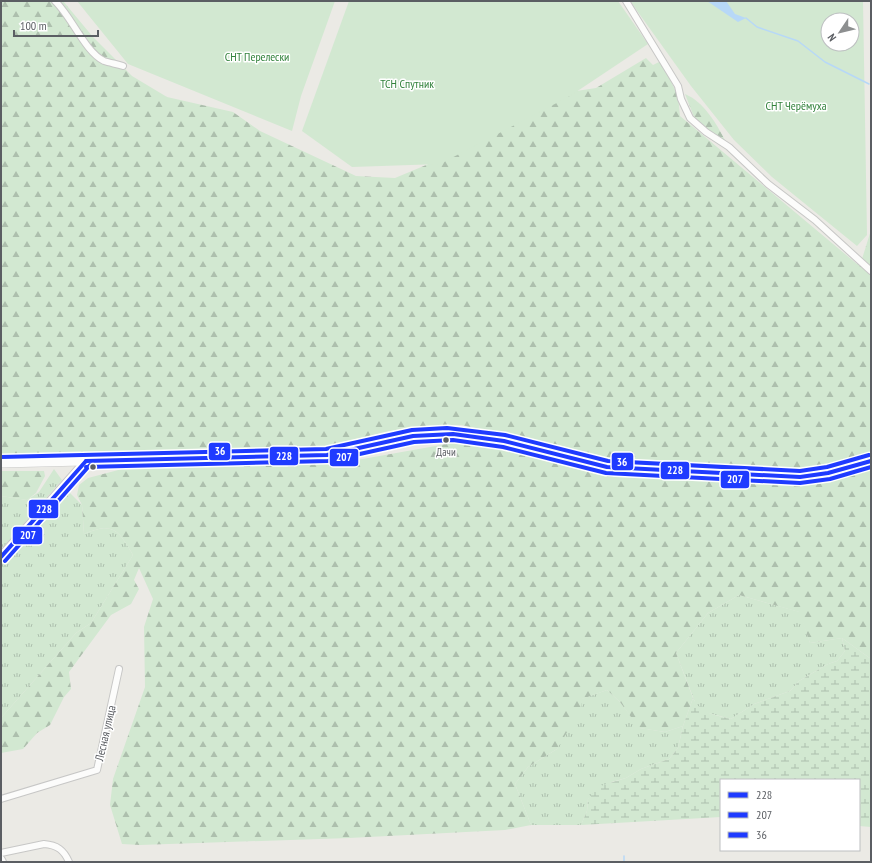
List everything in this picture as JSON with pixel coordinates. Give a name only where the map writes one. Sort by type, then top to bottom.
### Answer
[{"type":"main road","points":[[1,463],[327,455],[403,438],[443,434],[474,436],[504,441],[607,467],[800,476],[821,474],[871,461]]},
{"type":"street","points":[[55,1],[73,22],[81,38],[91,49],[104,61],[123,66]]},
{"type":"street","points":[[626,1],[678,86],[681,99],[690,118],[706,132],[729,147],[768,184],[815,220],[871,271]]},
{"type":"street","points":[[1,557],[86,461]]},
{"type":"street","name":"Лесная улица","points":[[1,799],[97,770],[119,669]]},
{"type":"street","points":[[1,853],[44,844],[52,844],[57,846],[69,862]]},
{"type":"green space","points":[[1,1],[63,1],[93,37],[132,76],[167,97],[233,112],[260,131],[356,176],[395,178],[474,145],[563,93],[596,88],[646,58],[653,65],[661,61],[678,96],[680,116],[857,264],[862,259],[871,230],[871,455],[820,470],[798,472],[678,466],[613,460],[558,445],[461,425],[416,427],[389,431],[323,447],[1,457]]},
{"type":"green space","name":"СНТ Перелески","points":[[77,1],[335,1],[301,96],[292,131],[128,64]]},
{"type":"green space","name":"ТСН Спутник","points":[[349,1],[618,1],[648,44],[570,96],[440,164],[352,167],[302,131]]},
{"type":"green space","name":"СНТ Черёмуха","points":[[630,1],[863,1],[867,235],[857,246],[772,177],[734,140],[691,86]]},
{"type":"green space","points":[[685,94],[698,102],[704,108],[714,121],[726,142],[696,122]]},
{"type":"green space","points":[[458,442],[495,448],[600,475],[730,478],[806,482],[835,479],[871,466],[871,659],[842,638],[810,643],[799,612],[739,595],[708,613],[676,653],[693,698],[683,726],[665,732],[639,728],[620,702],[607,690],[582,699],[581,709],[557,749],[528,767],[515,784],[531,825],[505,830],[349,838],[140,845],[122,844],[110,805],[113,779],[145,687],[144,627],[153,599],[139,568],[134,580],[139,589],[131,604],[111,615],[69,672],[71,689],[64,697],[50,725],[37,733],[23,749],[1,753],[1,718],[76,633],[91,623],[133,555],[123,539],[114,530],[94,530],[84,534],[82,505],[77,495],[79,485],[88,478],[141,464],[340,463]]},
{"type":"green space","points":[[54,469],[62,480],[1,550],[1,496],[27,500],[39,492]]},
{"type":"green space","points":[[1,471],[44,471],[45,476],[36,493],[27,500],[1,496]]},
{"type":"green space","points":[[66,489],[82,505],[84,534],[94,530],[114,530],[123,539],[133,555],[91,623],[76,633],[1,718],[1,564]]},
{"type":"green space","points":[[739,595],[800,612],[810,643],[842,638],[845,651],[837,661],[828,664],[799,681],[790,691],[754,704],[731,719],[704,712],[696,705],[676,653],[708,613]]},
{"type":"green space","points":[[842,638],[871,659],[871,827],[860,826],[860,779],[720,779],[720,817],[581,825],[587,811],[588,799],[597,787],[626,778],[641,769],[669,759],[678,748],[683,726],[693,698],[704,711],[731,719],[754,704],[790,691],[799,681],[828,664],[837,661],[845,651]]},
{"type":"green space","points":[[607,690],[620,702],[640,728],[665,732],[683,726],[678,748],[669,759],[641,769],[626,778],[612,782],[588,799],[587,811],[581,825],[531,825],[515,784],[528,767],[557,749],[581,699]]},
{"type":"water","points":[[707,1],[726,1],[735,14],[746,18],[738,22]]},
{"type":"waterway","points":[[746,18],[757,27],[798,41],[825,62],[869,84]]},
{"type":"waterway","points":[[624,856],[624,862]]},
{"type":"transit line","name":"36","points":[[1,457],[326,449],[412,430],[447,428],[505,435],[608,461],[800,471],[827,467],[869,455]]},
{"type":"transit line","name":"228","points":[[86,461],[327,455],[413,436],[453,434],[504,441],[607,467],[800,477],[828,473],[871,461]]},
{"type":"transit line","name":"207","points":[[86,467],[328,461],[414,442],[453,440],[503,447],[606,473],[800,483],[830,479],[871,467]]},
{"type":"transit line","name":"228","points":[[1,557],[86,461]]},
{"type":"transit line","name":"207","points":[[5,561],[90,465]]},
{"type":"place","name":"Дачи","points":[[446,440]]}]
